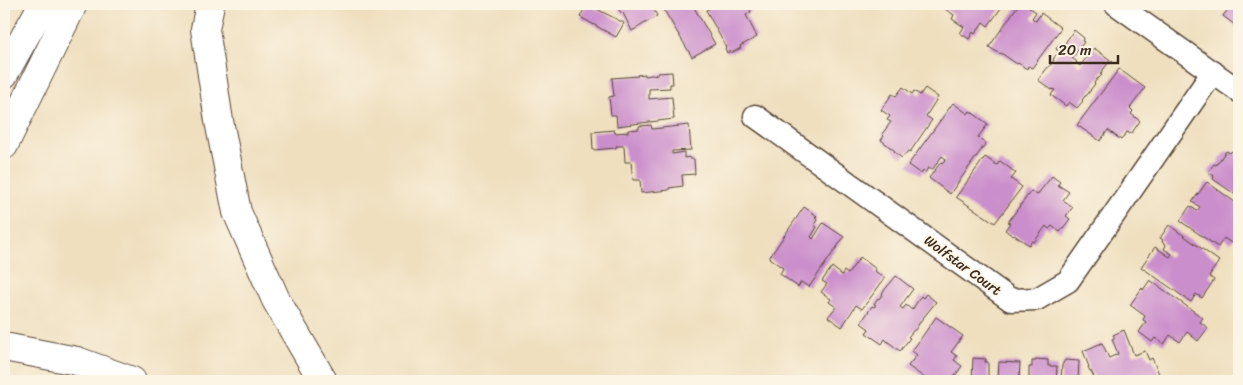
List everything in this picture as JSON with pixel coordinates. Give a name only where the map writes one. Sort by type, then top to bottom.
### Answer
[{"type":"highway","points":[[4,74],[43,4]]},
{"type":"highway","points":[[4,145],[73,4]]},
{"type":"highway","points":[[210,4],[206,29],[219,121],[237,212],[276,300],[323,381]]},
{"type":"highway","points":[[4,347],[78,362],[132,381]]},
{"type":"street","points":[[1116,4],[1239,91]]},
{"type":"street","name":"Wolfstar Court","points":[[755,116],[1010,300],[1037,299],[1068,280],[1213,72]]},
{"type":"building","points":[[587,4],[624,23],[616,37],[580,17]]},
{"type":"building","points":[[615,4],[660,4],[653,8],[657,16],[632,31],[623,13]]},
{"type":"building","points":[[668,4],[692,4],[715,44],[692,57],[664,10],[670,7]]},
{"type":"building","points":[[710,4],[758,4],[749,8],[751,12],[746,15],[757,37],[740,46],[741,48],[727,53],[726,47],[706,10],[712,7]]},
{"type":"building","points":[[950,4],[1004,4],[988,26],[983,22],[969,39],[960,33],[964,27],[952,19],[954,15],[945,9]]},
{"type":"building","points":[[1019,4],[1031,4],[1029,7],[1036,12],[1032,18],[1036,21],[1041,13],[1061,28],[1032,68],[1028,66],[1027,69],[989,47]]},
{"type":"building","points":[[1232,4],[1239,4],[1239,28],[1223,16]]},
{"type":"building","points":[[1074,30],[1084,38],[1082,41],[1084,42],[1072,58],[1076,63],[1080,66],[1094,48],[1113,62],[1109,62],[1100,74],[1102,75],[1094,83],[1077,108],[1069,102],[1066,106],[1051,95],[1055,90],[1052,90],[1038,80],[1053,59],[1059,54],[1060,52],[1056,49],[1060,43],[1064,47]]},
{"type":"building","points":[[1119,69],[1145,88],[1130,108],[1133,111],[1131,114],[1140,121],[1131,134],[1127,132],[1121,140],[1108,130],[1100,141],[1077,125]]},
{"type":"building","points":[[672,72],[673,84],[670,84],[670,88],[649,89],[649,99],[672,97],[674,119],[617,126],[616,115],[611,115],[609,97],[614,96],[612,78]]},
{"type":"building","points":[[903,87],[912,94],[914,91],[920,95],[925,88],[938,97],[926,116],[932,120],[910,152],[908,151],[902,158],[881,140],[884,136],[882,134],[891,122],[887,120],[890,116],[881,110],[892,94],[896,96]]},
{"type":"building","points":[[953,103],[968,114],[970,111],[988,124],[978,137],[986,143],[950,194],[929,178],[941,162],[946,159],[942,156],[932,170],[928,168],[925,173],[923,171],[921,174],[908,165]]},
{"type":"building","points":[[651,125],[652,129],[689,125],[691,150],[672,151],[672,154],[684,152],[684,158],[690,157],[690,159],[694,159],[695,174],[682,175],[683,186],[669,188],[669,190],[641,193],[640,180],[633,180],[631,162],[625,162],[624,146],[593,150],[592,132],[614,130],[615,133],[628,132],[628,130],[639,129],[639,126]]},
{"type":"building","points":[[1226,151],[1230,153],[1232,151],[1239,157],[1239,197],[1213,179],[1214,176],[1208,172],[1214,164],[1216,165]]},
{"type":"building","points":[[985,157],[997,165],[1000,161],[1016,173],[1011,179],[1022,187],[995,223],[956,197]]},
{"type":"building","points":[[1052,176],[1060,182],[1058,185],[1069,192],[1063,200],[1073,207],[1066,216],[1070,219],[1060,232],[1052,226],[1049,229],[1046,226],[1034,242],[1032,241],[1029,245],[1005,230],[1010,223],[1008,222],[1031,191],[1037,195]]},
{"type":"building","points":[[1207,182],[1239,205],[1239,231],[1231,243],[1224,238],[1218,247],[1180,221],[1190,206],[1197,211],[1200,207],[1192,202]]},
{"type":"building","points":[[804,207],[817,216],[814,225],[817,227],[811,237],[813,239],[823,223],[844,237],[809,287],[801,282],[798,287],[780,274],[783,268],[769,258]]},
{"type":"building","points":[[1169,225],[1219,261],[1209,276],[1214,280],[1202,298],[1196,294],[1191,302],[1141,267],[1155,247],[1170,257],[1172,254],[1164,249],[1166,245],[1160,238]]},
{"type":"building","points":[[860,257],[885,278],[862,309],[856,305],[842,327],[828,317],[836,307],[829,302],[831,299],[821,292],[827,284],[822,281],[832,267],[842,275],[844,271],[848,274]]},
{"type":"building","points":[[896,276],[913,289],[900,307],[903,309],[906,305],[912,310],[921,296],[923,298],[926,294],[936,302],[908,337],[910,338],[900,351],[885,339],[882,344],[866,333],[869,329],[861,323]]},
{"type":"building","points":[[1150,280],[1203,318],[1200,322],[1208,328],[1198,341],[1187,332],[1180,342],[1170,335],[1164,344],[1155,338],[1152,342],[1139,332],[1146,322],[1143,320],[1145,316],[1130,305]]},
{"type":"building","points":[[936,317],[963,336],[951,352],[957,356],[954,360],[962,366],[952,380],[947,378],[945,381],[929,381],[908,366],[917,355],[912,351]]},
{"type":"building","points":[[1124,330],[1134,355],[1145,351],[1149,360],[1152,358],[1161,378],[1155,381],[1094,381],[1083,351],[1102,343],[1109,358],[1118,354],[1112,339],[1115,338],[1113,335]]},
{"type":"building","points":[[973,358],[986,359],[985,362],[988,362],[988,379],[998,379],[999,362],[1020,363],[1019,381],[972,381]]},
{"type":"building","points":[[1036,359],[1048,360],[1048,366],[1057,366],[1056,381],[1029,381],[1029,367],[1032,367],[1032,361],[1036,361]]},
{"type":"building","points":[[1065,360],[1079,361],[1078,381],[1061,381],[1062,365]]}]
